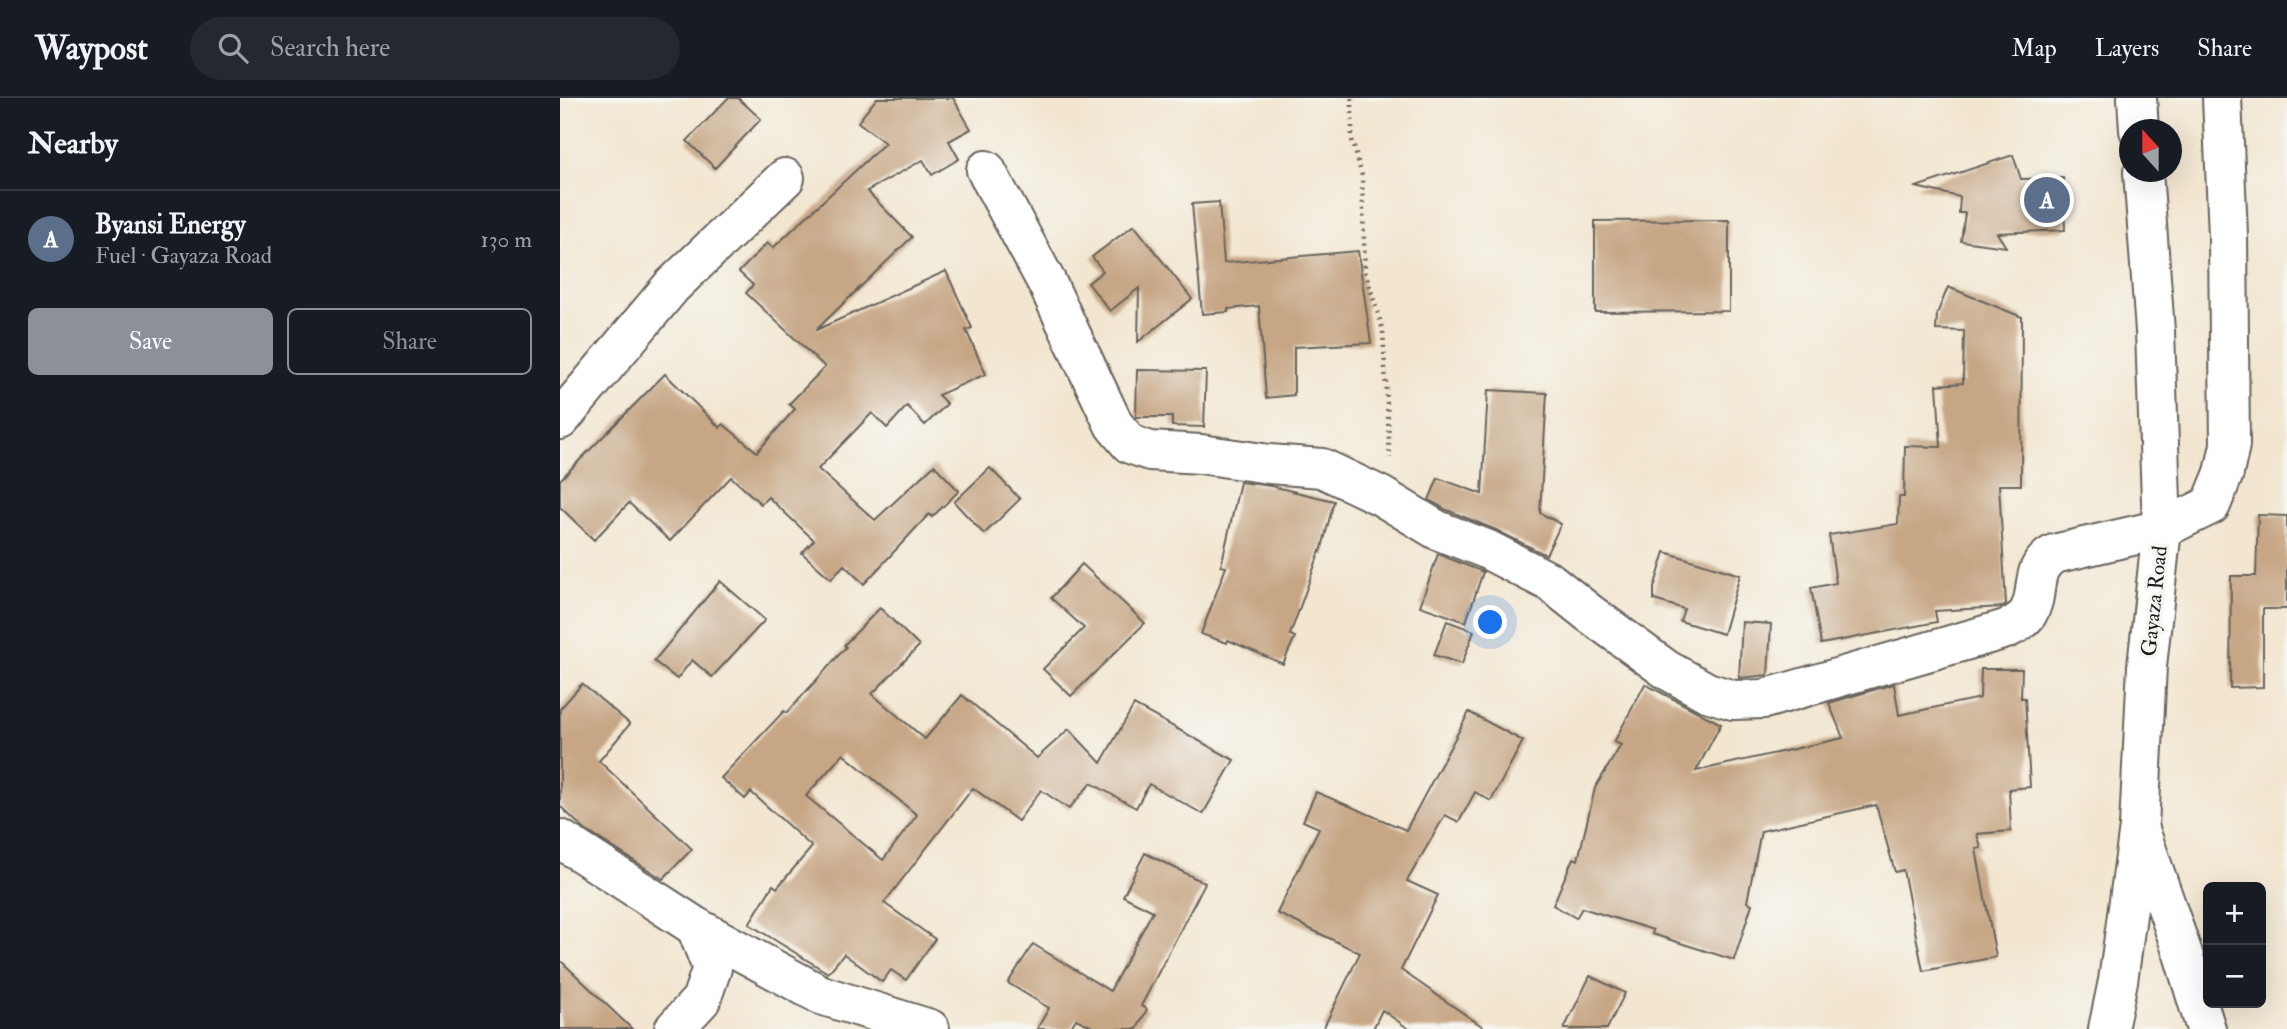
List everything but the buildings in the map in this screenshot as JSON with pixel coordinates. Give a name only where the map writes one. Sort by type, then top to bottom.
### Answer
[{"type":"street","points":[[2137,98],[2138,119]]},
{"type":"street","points":[[986,170],[1047,283],[1114,425],[1130,444],[1150,451],[1322,468],[1381,496],[1437,530],[1486,548],[1550,582],[1667,670],[1707,692],[1733,700],[1764,699],[2006,629],[2018,623],[2029,612],[2039,568],[2045,559],[2054,554],[2162,529],[2210,505],[2224,473],[2230,445],[2228,235],[2222,98]]},
{"type":"street","points":[[560,421],[672,286],[785,178]]},
{"type":"street","name":"Gayaza Road","points":[[2108,1029],[2118,981],[2139,827],[2147,666],[2162,529],[2155,331],[2144,182]]},
{"type":"street","points":[[2139,827],[2206,1029]]},
{"type":"street","points":[[560,839],[696,927],[821,995],[930,1029]]},
{"type":"street","points":[[674,1029],[701,1000],[712,968],[696,927]]},
{"type":"path","points":[[1352,98],[1352,140],[1362,176],[1365,271],[1382,330],[1390,432],[1391,464],[1381,496]]},
{"type":"place","name":"Byansi Energy","points":[[2047,200]]}]
